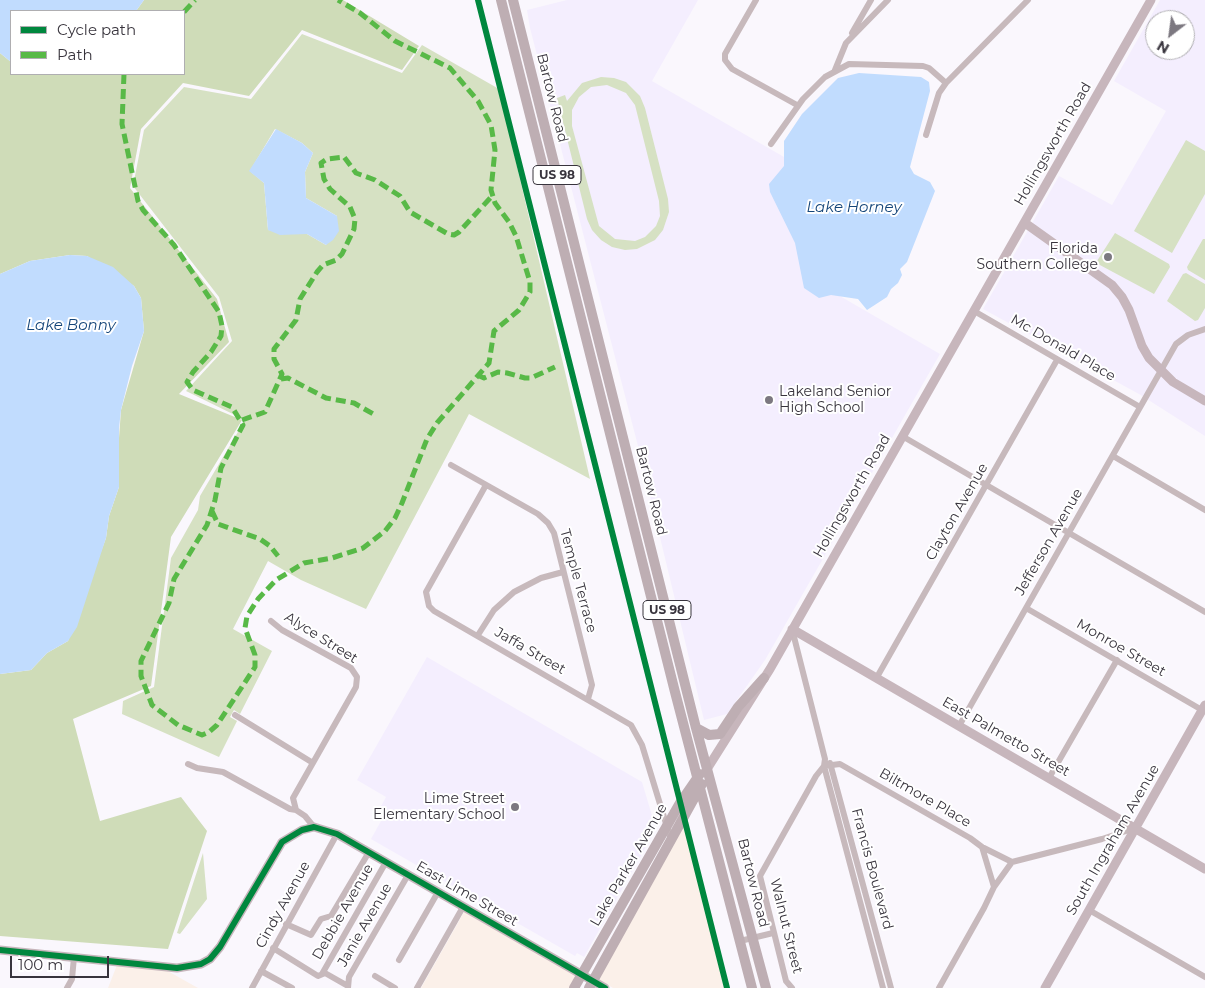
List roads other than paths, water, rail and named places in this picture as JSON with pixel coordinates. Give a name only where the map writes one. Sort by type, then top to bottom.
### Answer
[{"type":"main road","name":"Bartow Road","points":[[501,0],[752,988]]},
{"type":"main road","name":"Bartow Road","points":[[513,0],[696,728],[766,988]]},
{"type":"main road","points":[[696,728],[709,734],[720,734],[738,707],[764,678]]},
{"type":"main road","name":"Lake Parker Avenue","points":[[574,988],[697,776],[708,769]]},
{"type":"main road","name":"Lake Parker Avenue","points":[[591,984],[701,788],[708,769]]},
{"type":"street","points":[[756,0],[725,54],[725,60],[732,69],[797,105]]},
{"type":"street","points":[[836,70],[846,43],[871,0]]},
{"type":"street","points":[[846,43],[888,0]]},
{"type":"street","points":[[926,135],[939,93],[946,83],[1028,0]]},
{"type":"street","name":"Hollingsworth Road","points":[[708,769],[764,678],[1151,0]]},
{"type":"street","points":[[771,144],[797,105],[825,77],[849,64],[923,66],[929,68],[946,83]]},
{"type":"street","points":[[1024,223],[1112,285],[1122,297],[1129,310],[1142,346],[1149,358],[1173,382],[1205,401]]},
{"type":"street","name":"Mc Donald Place","points":[[974,311],[1140,407]]},
{"type":"street","name":"Jefferson Avenue","points":[[959,726],[1161,370],[1181,340],[1205,329]]},
{"type":"street","points":[[586,340],[598,337]]},
{"type":"street","name":"Clayton Avenue","points":[[877,677],[1058,360]]},
{"type":"street","points":[[902,436],[1205,612]]},
{"type":"street","points":[[1112,456],[1205,510]]},
{"type":"street","name":"Temple Terrace","points":[[451,465],[538,514],[548,523],[554,533],[592,685],[588,698]]},
{"type":"street","name":"Jaffa Street","points":[[486,485],[426,592],[426,599],[434,611],[588,698],[631,725],[639,736],[671,840]]},
{"type":"street","points":[[478,635],[494,610],[514,592],[541,578],[563,572]]},
{"type":"street","name":"Monroe Street","points":[[1026,608],[1204,708]]},
{"type":"street","name":"Alyce Street","points":[[271,621],[282,630],[351,668],[357,677],[356,687],[313,763]]},
{"type":"street","name":"East Palmetto Street","points":[[792,629],[1205,869]]},
{"type":"street","name":"Francis Boulevard","points":[[792,629],[849,860],[883,988]]},
{"type":"street","points":[[1049,778],[1117,660]]},
{"type":"street","name":"South Ingraham Avenue","points":[[1045,988],[1204,708]]},
{"type":"street","points":[[235,715],[313,763],[292,798],[296,810]]},
{"type":"street","points":[[825,763],[832,764]]},
{"type":"street","name":"Walnut Street","points":[[790,986],[773,933],[760,882],[761,874],[825,763]]},
{"type":"street","points":[[0,950],[190,967],[210,959],[218,950],[282,842],[302,830],[314,827],[305,816],[296,810],[290,809],[223,772],[197,768],[188,764]]},
{"type":"street","name":"Francis Boulevard","points":[[832,764],[891,988]]},
{"type":"street","name":"Biltmore Place","points":[[832,764],[840,764],[970,838],[982,847],[1012,862]]},
{"type":"street","name":"East Lime Street","points":[[314,827],[338,834],[582,974],[591,984],[606,988]]},
{"type":"street","points":[[939,988],[994,887],[1012,862],[1102,839],[1135,828]]},
{"type":"street","name":"Cindy Avenue","points":[[252,988],[286,924],[338,834]]},
{"type":"street","points":[[982,847],[994,887]]},
{"type":"street","points":[[286,924],[311,935],[321,919],[331,916],[369,852]]},
{"type":"street","points":[[849,860],[857,858]]},
{"type":"street","name":"Debbie Avenue","points":[[322,974],[386,862]]},
{"type":"street","name":"Janie Avenue","points":[[348,987],[349,978],[408,875]]},
{"type":"street","points":[[399,960],[438,892]]},
{"type":"street","points":[[417,988],[463,907]]},
{"type":"street","points":[[1089,910],[1205,977]]},
{"type":"street","points":[[740,940],[773,933]]},
{"type":"street","points":[[273,948],[318,976],[325,973],[348,987]]},
{"type":"street","points":[[874,953],[881,951]]},
{"type":"street","points":[[67,988],[72,979],[74,957]]},
{"type":"street","points":[[261,971],[292,988]]},
{"type":"street","points":[[375,976],[395,988]]},
{"type":"water","points":[[0,0],[144,0],[137,10],[10,10],[10,61],[0,53]]},
{"type":"water","name":"Lake Horney","points":[[859,73],[921,77],[929,82],[930,91],[910,167],[914,174],[930,182],[935,191],[907,262],[900,269],[902,275],[898,283],[891,289],[887,297],[867,310],[858,299],[831,295],[819,298],[804,288],[795,243],[770,192],[769,184],[784,166],[784,141],[802,114],[838,78]]},
{"type":"water","points":[[276,129],[302,143],[313,153],[305,172],[306,198],[337,216],[339,231],[333,240],[326,245],[307,234],[280,235],[268,230],[264,183],[249,171]]},
{"type":"water","name":"Lake Bonny","points":[[70,255],[87,256],[113,267],[134,286],[141,298],[144,331],[132,366],[121,410],[119,428],[119,487],[109,516],[106,538],[77,627],[68,641],[47,653],[31,670],[0,674],[0,274],[30,261]]},
{"type":"railway","points":[[478,0],[727,988]]},
{"type":"place","name":"Florida Southern College","points":[[1108,257]]},
{"type":"place","name":"Lakeland Senior High School","points":[[769,400]]},
{"type":"place","name":"Lime Street Elementary School","points":[[515,807]]}]
